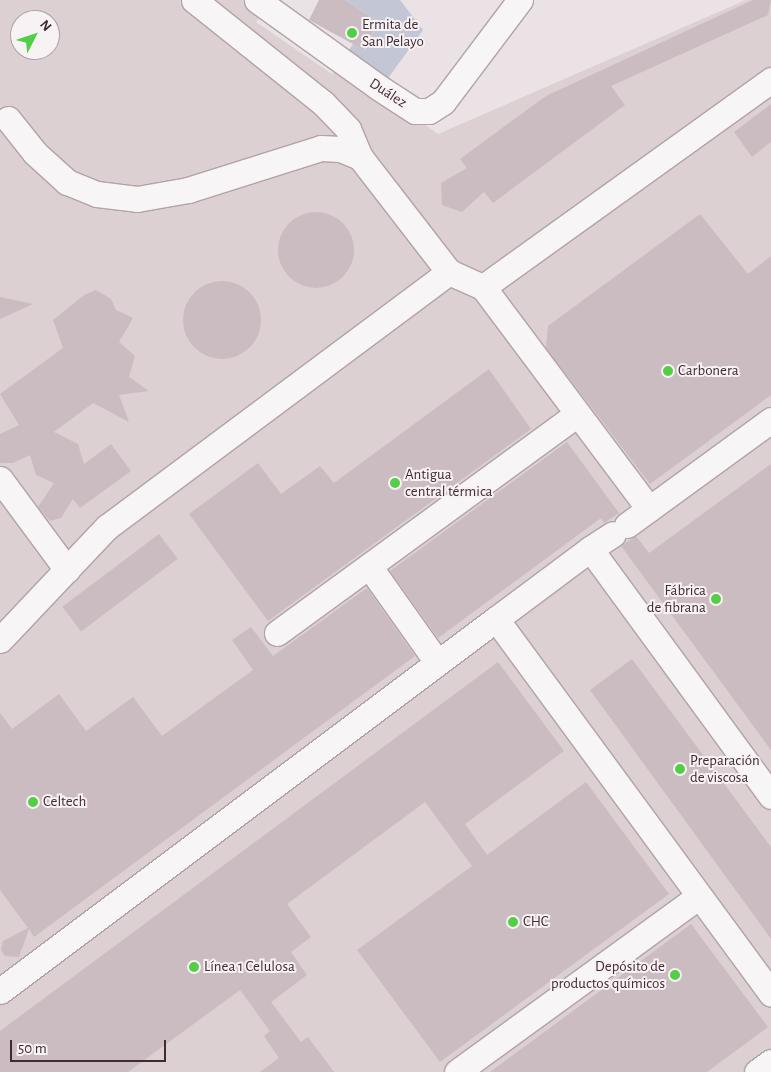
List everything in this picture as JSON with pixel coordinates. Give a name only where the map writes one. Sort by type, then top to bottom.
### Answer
[{"type":"street","points":[[194,0],[323,103],[348,129],[360,157],[449,272],[483,287],[649,509]]},
{"type":"street","name":"Duález","points":[[257,0],[378,87],[415,111],[429,111],[443,102],[520,0]]},
{"type":"street","points":[[483,287],[771,80]]},
{"type":"street","points":[[8,119],[35,153],[67,182],[97,194],[137,199],[188,190],[321,148],[340,149],[360,157]]},
{"type":"street","points":[[0,640],[107,527],[449,272]]},
{"type":"street","points":[[277,633],[577,414]]},
{"type":"street","points":[[0,991],[496,618],[771,420]]},
{"type":"street","points":[[0,479],[68,570]]},
{"type":"street","points":[[590,549],[771,796]]},
{"type":"street","points":[[369,566],[438,662]]},
{"type":"street","points":[[496,618],[771,994]]},
{"type":"street","points":[[457,1072],[699,896]]},
{"type":"street","points":[[757,1072],[771,1062]]},
{"type":"shaded area","points":[[0,0],[249,0],[264,11],[256,22],[332,74],[340,65],[438,134],[746,0],[771,0],[771,1072],[0,1072]]},
{"type":"shaded area","points":[[345,0],[400,0],[423,30],[386,81],[345,56],[353,44],[365,50],[378,22]]},
{"type":"building","name":"Ermita de San Pelayo","points":[[319,0],[345,0],[378,22],[364,50],[309,20]]},
{"type":"building","points":[[753,0],[771,0],[768,15],[611,86],[625,105],[493,203],[484,192],[462,212],[442,205],[441,183],[467,168],[460,159],[546,96]]},
{"type":"building","points":[[771,104],[771,142],[752,157],[734,132]]},
{"type":"building","points":[[316,212],[331,215],[343,223],[351,235],[354,250],[351,265],[343,277],[331,285],[316,288],[301,285],[289,277],[281,265],[278,250],[281,235],[289,223],[301,215]]},
{"type":"building","name":"Carbonera","points":[[700,214],[748,274],[771,256],[771,395],[650,484],[546,348],[548,326]]},
{"type":"building","points":[[222,281],[237,284],[250,292],[258,305],[261,320],[258,335],[250,348],[237,356],[222,359],[207,356],[194,348],[186,335],[183,320],[186,305],[194,292],[207,284]]},
{"type":"building","points":[[96,290],[111,299],[116,310],[133,318],[119,342],[135,356],[129,377],[149,391],[119,395],[129,422],[93,403],[54,432],[78,444],[84,464],[111,444],[131,471],[80,508],[73,499],[61,518],[50,521],[38,507],[54,483],[36,475],[30,455],[13,463],[0,463],[0,434],[19,425],[0,394],[63,348],[53,320],[84,295]]},
{"type":"building","points":[[0,297],[33,304],[0,319]]},
{"type":"building","name":"Antigua central térmica","points":[[489,369],[531,429],[268,621],[189,514],[258,463],[281,494],[320,466],[334,483]]},
{"type":"building","points":[[567,442],[619,513],[604,523],[601,518],[438,638],[390,571]]},
{"type":"building","points":[[771,464],[771,750],[621,546],[636,536],[649,553]]},
{"type":"building","points":[[159,534],[178,559],[81,632],[62,607]]},
{"type":"building","points":[[367,588],[415,656],[34,937],[29,929],[19,957],[5,956],[1,950],[3,941],[28,928],[0,890],[0,713],[12,729],[59,694],[86,731],[133,697],[162,736],[253,670],[232,640],[251,627],[273,656]]},
{"type":"building","name":"Preparación de viscosa","points":[[632,659],[771,847],[771,939],[590,690]]},
{"type":"building","points":[[498,662],[564,751],[465,824],[487,855],[586,782],[669,894],[440,1062],[357,950],[472,866],[425,802],[287,904],[311,937],[291,952],[307,975],[271,1002],[301,1042],[308,1037],[334,1072],[260,1072],[279,1058],[264,1036],[270,1031],[240,990],[128,1072],[0,1072],[0,1031]]},
{"type":"building","name":"Depósito de productos químicos","points":[[691,924],[768,1027],[707,1072],[490,1072]]},
{"type":"place","name":"Ermita de San Pelayo","points":[[352,33]]},
{"type":"place","name":"Carbonera","points":[[668,371]]},
{"type":"place","name":"Antigua central térmica","points":[[395,483]]},
{"type":"place","name":"Fábrica de fibrana","points":[[716,599]]},
{"type":"place","name":"Preparación de viscosa","points":[[680,769]]},
{"type":"place","name":"Celtech","points":[[33,802]]},
{"type":"place","name":"CHC","points":[[513,922]]},
{"type":"place","name":"Línea 1 Celulosa","points":[[194,967]]},
{"type":"place","name":"Depósito de productos químicos","points":[[675,975]]}]
